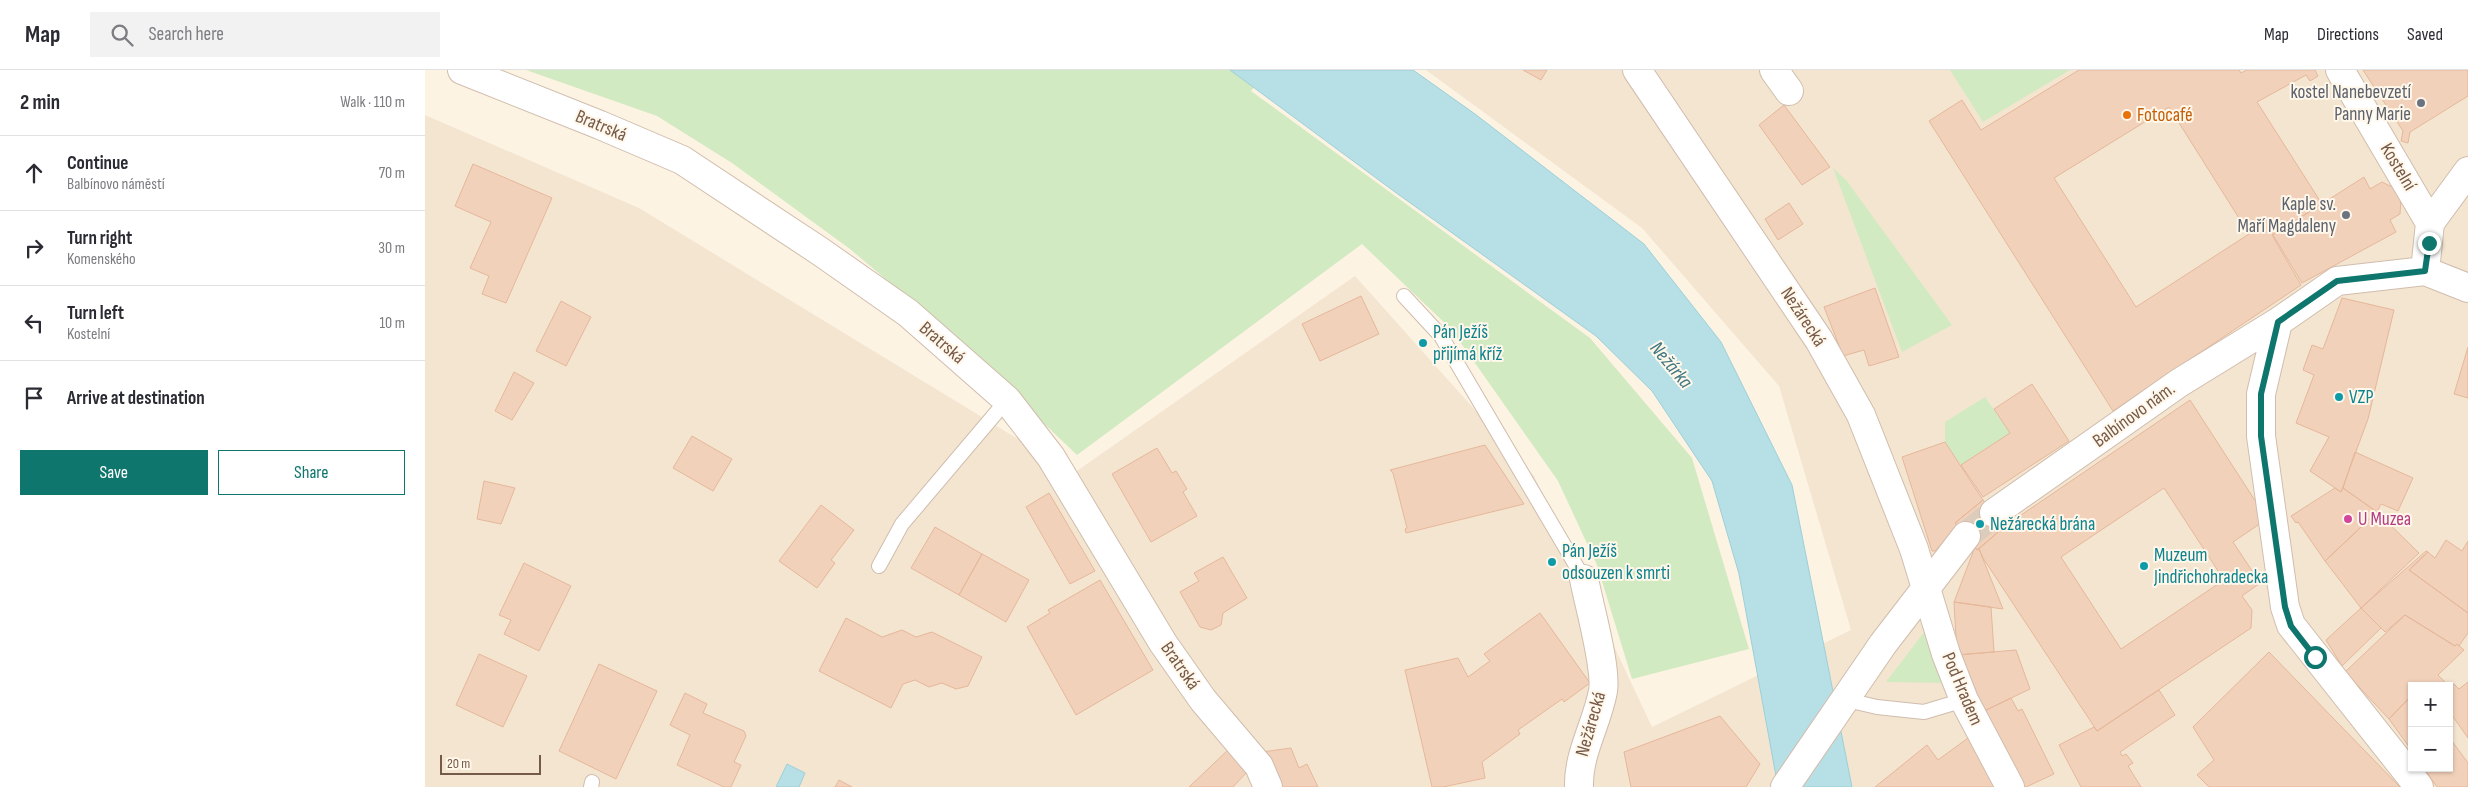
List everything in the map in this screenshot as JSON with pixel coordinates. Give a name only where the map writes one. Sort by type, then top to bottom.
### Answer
[{"type":"street","name":"Bratrská","points":[[462,70],[682,160],[821,252],[908,313],[1007,400],[1051,457],[1163,643],[1203,700],[1259,766],[1268,787]]},
{"type":"street","name":"Nežárecká","points":[[1637,70],[1819,340],[1861,414],[1904,521],[1926,586]]},
{"type":"street","name":"Kostelní","points":[[2340,70],[2430,223]]},
{"type":"street","points":[[2468,171],[2430,223],[2425,271],[2468,288]]},
{"type":"street","name":"Balbínovo nám.","points":[[1994,513],[2179,383],[2278,322],[2337,281],[2425,271]]},
{"type":"street","points":[[2278,322],[2261,394],[2261,436],[2285,607],[2291,626],[2419,787]]},
{"type":"street","points":[[1785,787],[1847,700],[1883,644],[1966,536]]},
{"type":"street","name":"Nežárecká","points":[[1579,787],[1579,770],[1603,690],[1601,663],[1584,579]]},
{"type":"street","name":"Pod Hradem","points":[[1926,586],[1946,654],[1964,700],[2010,787]]},
{"type":"lane","name":"Nežárecká","points":[[1404,296],[1441,336],[1584,579]]},
{"type":"lane","points":[[879,566],[903,524],[1007,400]]},
{"type":"lane","points":[[1847,700],[1877,707],[1924,712],[1964,700]]},
{"type":"shaded area","points":[[1426,70],[2468,70],[2468,787],[425,787],[425,115],[639,208],[1074,473],[1355,276],[1534,476],[1652,727],[1851,630],[1779,386],[1642,228]]},
{"type":"green space","points":[[526,70],[1269,70],[1251,91],[1590,338],[1692,458],[1749,649],[1632,679],[1597,565],[1558,481],[1451,329],[1362,244],[1077,455],[945,329],[850,249],[732,163],[657,116]]},
{"type":"green space","points":[[1950,70],[2070,70],[1983,122]]},
{"type":"green space","points":[[1833,168],[1846,180],[1952,325],[1902,352]]},
{"type":"green space","points":[[1985,397],[2010,433],[1961,465],[1945,442],[1945,422]]},
{"type":"green space","points":[[1928,627],[1944,683],[1886,682]]},
{"type":"water","name":"Nežárka","points":[[1230,70],[1413,70],[1475,114],[1644,244],[1721,342],[1792,485],[1852,787],[1778,787],[1739,574],[1712,481],[1652,391],[1596,336],[1395,192]]},
{"type":"water","points":[[787,764],[805,773],[799,787],[776,787]]},
{"type":"building","points":[[1523,70],[1547,70],[1541,80]]},
{"type":"building","points":[[2079,70],[2239,70],[2241,73],[2247,70],[2315,70],[2318,76],[2310,81],[2306,75],[2257,102],[2322,204],[2272,235],[2301,285],[2113,411],[1929,121],[1962,100],[1981,130]],"holes":[[[2169,107],[2249,234],[2136,307],[2054,178]]]},
{"type":"building","name":"kostel Nanebevzetí Panny Marie","points":[[2363,70],[2468,70],[2468,96],[2410,132],[2408,143],[2401,141],[2403,131]]},
{"type":"building","points":[[1784,105],[1830,167],[1802,185],[1759,125]]},
{"type":"building","points":[[473,164],[552,198],[506,303],[482,294],[489,276],[470,268],[491,222],[455,206]]},
{"type":"building","points":[[2364,177],[2370,189],[2382,182],[2394,188],[2401,199],[2400,214],[2390,220],[2396,232],[2302,283],[2273,235]]},
{"type":"building","points":[[1789,203],[1803,224],[1778,240],[1765,219]]},
{"type":"building","points":[[1875,288],[1899,357],[1869,366],[1864,350],[1843,356],[1824,307]]},
{"type":"building","points":[[1361,296],[1379,334],[1320,361],[1302,324]]},
{"type":"building","name":"VZP","points":[[2342,298],[2394,310],[2368,419],[2341,492],[2310,471],[2329,437],[2296,423],[2314,375],[2303,370],[2312,345],[2323,349]]},
{"type":"building","points":[[561,301],[591,317],[566,366],[536,351]]},
{"type":"building","points":[[2468,347],[2468,398],[2454,394]]},
{"type":"building","points":[[514,372],[534,383],[512,420],[495,411]]},
{"type":"building","points":[[2032,384],[2069,441],[1983,497],[1961,465],[2010,433],[1994,409]]},
{"type":"building","points":[[2190,400],[2267,519],[2233,542],[2260,583],[2242,596],[2252,610],[2251,628],[2097,731],[1983,558],[1979,549],[2005,526]],"holes":[[[2164,488],[2224,580],[2121,649],[2061,557]]]},
{"type":"building","points":[[692,436],[732,459],[713,491],[673,468]]},
{"type":"building","points":[[1945,442],[1983,500],[1955,523],[1958,526],[1935,551],[1932,551],[1902,457]]},
{"type":"building","points":[[1485,445],[1524,504],[1406,533],[1405,529],[1407,528],[1393,473],[1390,470]]},
{"type":"building","points":[[1157,448],[1172,473],[1176,471],[1187,489],[1183,492],[1197,516],[1151,542],[1112,474]]},
{"type":"building","points":[[2355,452],[2413,478],[2398,511],[2381,504],[2377,512],[2343,488]]},
{"type":"building","points":[[484,481],[515,488],[501,524],[477,519]]},
{"type":"building","points":[[2335,488],[2341,492],[2343,488],[2377,512],[2325,561],[2298,522],[2296,523],[2291,516]]},
{"type":"building","points":[[1049,493],[1095,571],[1070,584],[1026,507]]},
{"type":"building","name":"Nežárecká brána","points":[[1983,500],[2005,526],[1977,550],[1955,523]]},
{"type":"building","points":[[821,505],[854,530],[831,560],[835,563],[817,588],[779,561]]},
{"type":"building","points":[[2377,512],[2419,553],[2361,608],[2325,561]]},
{"type":"building","points":[[935,527],[982,554],[959,595],[911,568]]},
{"type":"building","points":[[2446,540],[2462,551],[2468,541],[2468,613],[2409,570],[2428,552],[2435,558]]},
{"type":"building","points":[[1975,547],[1977,550],[1979,549],[2003,609],[1954,602]]},
{"type":"building","points":[[2426,551],[2428,552],[2409,570],[2468,613],[2468,633],[2459,646],[2457,644],[2455,646],[2405,615],[2385,632],[2361,608]]},
{"type":"building","points":[[982,554],[1029,580],[1006,622],[959,595]]},
{"type":"building","points":[[1223,557],[1247,598],[1223,613],[1221,625],[1211,630],[1200,627],[1180,592],[1199,581],[1194,573]]},
{"type":"building","points":[[524,563],[571,586],[539,651],[504,634],[511,620],[499,615]]},
{"type":"building","points":[[1100,580],[1153,670],[1076,715],[1027,627],[1050,613],[1048,610]]},
{"type":"building","points":[[1954,602],[1991,607],[1994,652],[1957,655]]},
{"type":"building","points":[[2361,608],[2381,628],[2342,666],[2326,640]]},
{"type":"building","points":[[1540,613],[1590,683],[1564,702],[1562,699],[1518,730],[1520,734],[1482,762],[1485,778],[1443,787],[1432,787],[1405,670],[1458,658],[1468,677],[1490,661],[1484,654]]},
{"type":"building","points":[[2405,615],[2455,646],[2457,644],[2464,650],[2438,675],[2445,682],[2408,682],[2408,699],[2389,719],[2345,672]]},
{"type":"building","points":[[846,618],[882,637],[902,630],[916,637],[932,632],[982,657],[968,686],[956,689],[942,683],[929,687],[915,680],[903,684],[891,708],[819,671]]},
{"type":"building","points":[[2016,650],[2030,689],[1982,712],[1957,655]]},
{"type":"building","points":[[2269,652],[2400,787],[2209,787],[2197,775],[2214,760],[2193,727]]},
{"type":"building","points":[[479,654],[527,676],[503,727],[456,705]]},
{"type":"building","points":[[599,664],[657,691],[616,779],[559,751]]},
{"type":"building","points":[[2468,682],[2468,738],[2453,717],[2453,684],[2459,689]]},
{"type":"building","points":[[2159,690],[2175,715],[2120,752],[2122,756],[2126,754],[2133,763],[2128,766],[2141,787],[2081,787],[2059,745],[2094,727],[2097,731]]},
{"type":"building","points":[[685,693],[707,704],[703,713],[744,731],[746,736],[734,762],[741,765],[731,787],[724,787],[677,765],[690,735],[670,725]]},
{"type":"building","points":[[2011,698],[2018,711],[2022,709],[2054,774],[2026,787],[2021,787],[1982,712]]},
{"type":"building","points":[[2408,699],[2408,745],[2389,719]]},
{"type":"building","points":[[1720,716],[1760,764],[1746,787],[1631,787],[1624,752]]},
{"type":"building","points":[[1968,738],[2000,787],[1875,787],[1927,745],[1938,760]]},
{"type":"building","points":[[2453,742],[2468,763],[2468,786],[2437,787],[2427,772],[2453,772]]},
{"type":"building","points":[[1291,748],[1299,768],[1307,764],[1318,787],[1269,787],[1255,753]]},
{"type":"building","points":[[1228,750],[1246,773],[1233,787],[1189,787]]},
{"type":"building","points":[[839,780],[852,787],[835,787]]},
{"type":"tunnel","points":[[1966,536],[1994,513]]},
{"type":"place","name":"kostel Nanebevzetí Panny Marie","points":[[2421,103]]},
{"type":"place","name":"Fotocafé","points":[[2127,115]]},
{"type":"place","name":"Kaple sv. Maří Magdaleny","points":[[2346,215]]},
{"type":"place","name":"Pán Ježíš přijímá kříž","points":[[1423,343]]},
{"type":"place","name":"VZP","points":[[2339,397]]},
{"type":"place","name":"U Muzea","points":[[2348,519]]},
{"type":"place","name":"Nežárecká brána","points":[[1980,524]]},
{"type":"place","name":"Pán Ježíš odsouzen k smrti","points":[[1552,562]]},
{"type":"place","name":"Muzeum Jindřichohradecka","points":[[2144,566]]},
{"type":"route","points":[[2315,657],[2291,626],[2285,607],[2261,436],[2261,394],[2278,322],[2311,297],[2337,281],[2384,274],[2425,271],[2429,243]]}]
